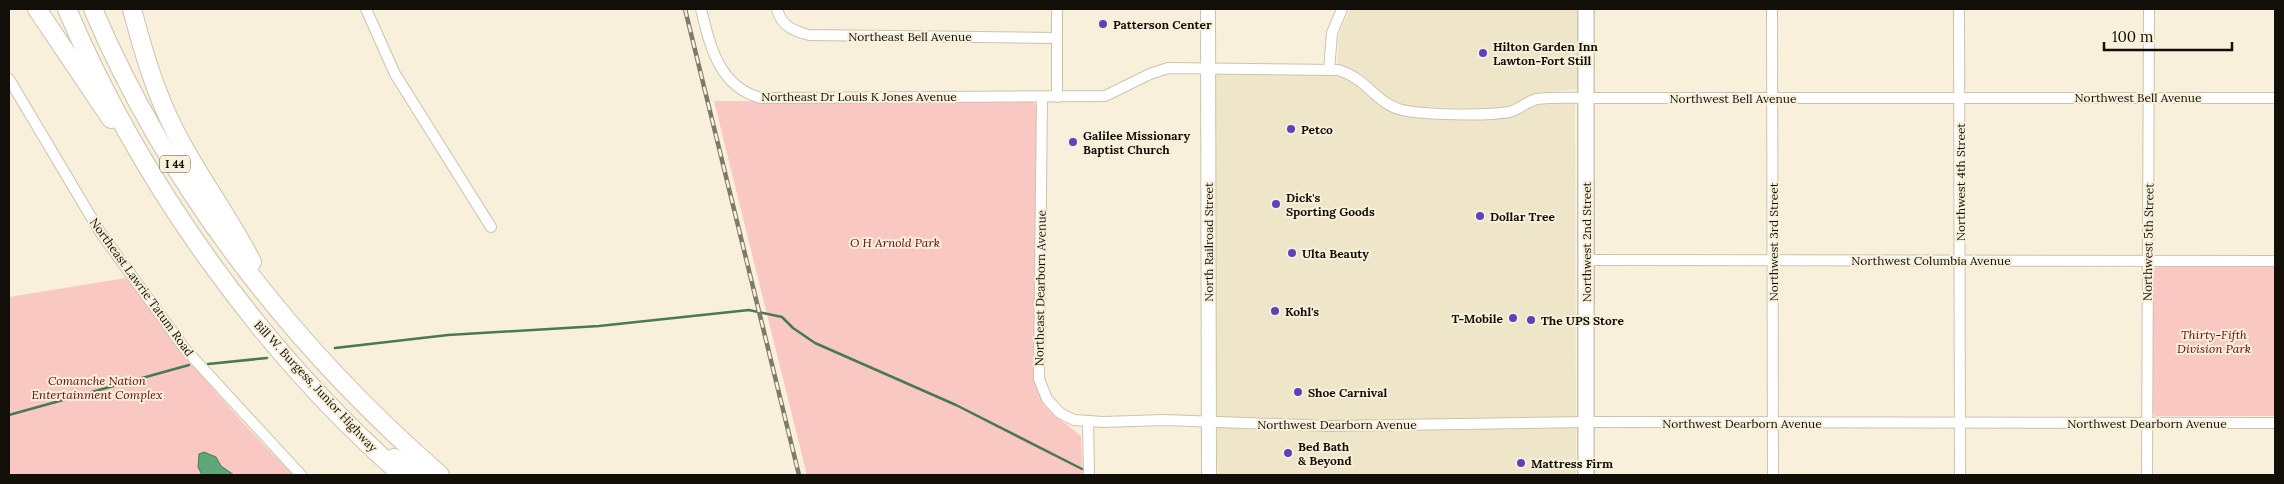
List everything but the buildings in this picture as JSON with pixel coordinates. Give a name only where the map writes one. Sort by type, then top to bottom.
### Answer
[{"type":"highway","points":[[37,9],[83,79],[184,224]]},
{"type":"highway","name":"Bill W. Burgess, Junior Highway","points":[[67,9],[97,73],[137,148],[184,224],[258,324],[352,429],[402,475]]},
{"type":"highway","name":"Bill W. Burgess, Junior Highway","points":[[93,9],[151,124],[186,183],[247,270],[316,355],[370,411],[440,475]]},
{"type":"highway","points":[[132,9],[148,66],[175,131],[232,223],[276,308]]},
{"type":"highway","points":[[370,411],[428,475]]},
{"type":"highway","points":[[352,429],[420,475]]},
{"type":"main road","name":"Northwest 2nd Street","points":[[1586,9],[1586,475]]},
{"type":"street","points":[[366,9],[395,74],[490,227]]},
{"type":"street","name":"Northeast Dr Louis K Jones Avenue","points":[[701,9],[711,47],[718,64],[726,76],[748,94],[761,98],[1042,97]]},
{"type":"street","name":"Northeast Bell Avenue","points":[[777,9],[779,18],[793,31],[809,36],[1057,38]]},
{"type":"street","points":[[1057,9],[1057,97]]},
{"type":"street","name":"North Railroad Street","points":[[1208,9],[1209,475]]},
{"type":"street","points":[[1329,70],[1332,33],[1342,9]]},
{"type":"street","name":"Northwest 3rd Street","points":[[1772,9],[1773,475]]},
{"type":"street","name":"Northwest 4th Street","points":[[1959,9],[1960,475]]},
{"type":"street","name":"Northwest 5th Street","points":[[2147,475],[2147,97],[2149,9]]},
{"type":"street","points":[[1042,97],[1105,96],[1150,74],[1168,68],[1207,68]]},
{"type":"street","name":"Northwest Bell Avenue","points":[[1207,68],[1329,70],[1350,73],[1364,82],[1382,101],[1393,108],[1413,112],[1498,113],[1511,111],[1535,100],[1586,98],[2275,98]]},
{"type":"street","name":"Northeast Lawrie Tatum Road","points":[[9,79],[100,232],[184,349],[301,475]]},
{"type":"street","name":"Northeast Dearborn Avenue","points":[[1042,97],[1039,380],[1047,400],[1060,413],[1074,420],[1208,423]]},
{"type":"street","name":"Northwest Columbia Avenue","points":[[1586,260],[2275,261]]},
{"type":"street","points":[[1088,421],[1089,475]]},
{"type":"street","name":"Northwest Dearborn Avenue","points":[[1208,423],[1329,426],[1586,422],[1773,424],[2275,423]]},
{"type":"shaded area","points":[[1350,9],[1577,9],[1577,89],[1536,93],[1510,107],[1501,109],[1405,107],[1390,101],[1362,74],[1337,64],[1339,34]]},
{"type":"shaded area","points":[[1216,72],[1315,73],[1350,79],[1390,111],[1427,116],[1530,106],[1539,103],[1575,103],[1576,475],[1214,475]]},
{"type":"shaded area","points":[[204,452],[216,457],[221,466],[234,475],[202,475],[198,467],[199,454]]},
{"type":"green space","name":"O H Arnold Park","points":[[714,101],[1033,101],[1037,108],[1037,387],[1044,405],[1081,436],[1083,475],[807,475]]},
{"type":"green space","name":"Thirty-Fifth Division Park","points":[[2158,265],[2275,265],[2275,416],[2155,416],[2152,412],[2153,270]]},
{"type":"green space","name":"Comanche Nation Entertainment Complex","points":[[126,278],[185,355],[248,429],[294,475],[9,475],[9,297]]},
{"type":"waterway","points":[[335,348],[448,335],[599,326],[749,310],[782,317],[793,328],[815,343],[956,405],[1082,469]]},
{"type":"waterway","points":[[208,364],[267,358]]},
{"type":"waterway","points":[[9,415],[189,365]]},
{"type":"railway","points":[[685,9],[799,475]]},
{"type":"place","name":"Patterson Center","points":[[1103,24]]},
{"type":"place","name":"Hilton Garden Inn Lawton-Fort Still","points":[[1483,53]]},
{"type":"place","name":"Petco","points":[[1291,129]]},
{"type":"place","name":"Galilee Missionary Baptist Church","points":[[1073,142]]},
{"type":"place","name":"Dick's Sporting Goods","points":[[1276,204]]},
{"type":"place","name":"Dollar Tree","points":[[1480,216]]},
{"type":"place","name":"Ulta Beauty","points":[[1292,253]]},
{"type":"place","name":"Kohl's","points":[[1275,311]]},
{"type":"place","name":"T-Mobile","points":[[1513,318]]},
{"type":"place","name":"The UPS Store","points":[[1531,320]]},
{"type":"place","name":"Shoe Carnival","points":[[1298,392]]},
{"type":"place","name":"Bed Bath & Beyond","points":[[1288,453]]},
{"type":"place","name":"Mattress Firm","points":[[1521,463]]}]
